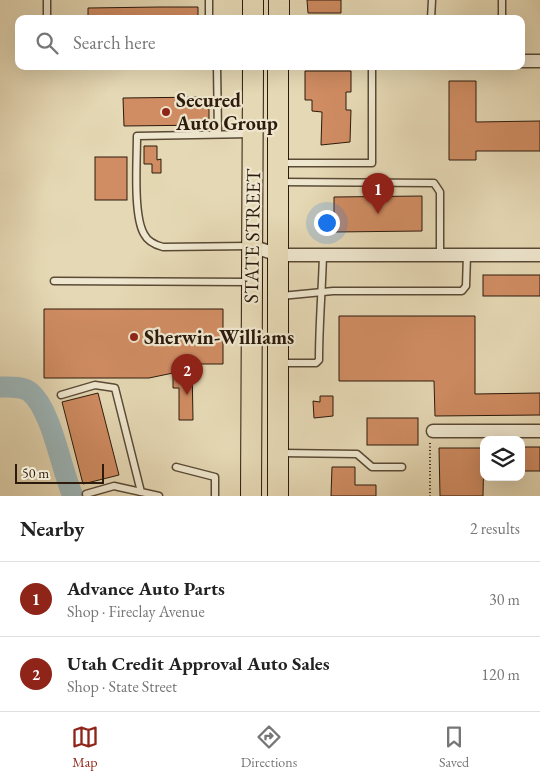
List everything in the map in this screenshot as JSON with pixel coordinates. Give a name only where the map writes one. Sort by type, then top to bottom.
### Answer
[{"type":"main road","points":[[253,0],[253,15]]},
{"type":"main road","points":[[279,0],[279,15]]},
{"type":"main road","name":"STATE STREET","points":[[251,496],[253,70]]},
{"type":"main road","name":"STATE STREET","points":[[278,70],[278,496]]},
{"type":"street","points":[[525,61],[540,61]]},
{"type":"street","points":[[251,246],[279,255],[540,255]]},
{"type":"street","points":[[433,431],[511,435],[540,431]]},
{"type":"lane","points":[[47,0],[47,15]]},
{"type":"lane","points":[[209,0],[209,15]]},
{"type":"lane","points":[[431,15],[432,0]]},
{"type":"lane","points":[[502,0],[502,15]]},
{"type":"lane","points":[[217,70],[218,134]]},
{"type":"lane","points":[[278,173],[372,163],[372,70]]},
{"type":"lane","points":[[251,246],[163,247],[154,244],[144,235],[138,218],[137,136],[253,134]]},
{"type":"lane","points":[[278,173],[315,183],[434,183],[440,192],[440,256]]},
{"type":"lane","points":[[278,363],[316,363],[318,360],[318,310],[322,292],[323,255]]},
{"type":"lane","points":[[279,296],[322,292],[462,291],[466,286],[466,255]]},
{"type":"lane","points":[[54,281],[251,282]]},
{"type":"lane","points":[[62,395],[94,385],[115,388],[141,492]]},
{"type":"lane","points":[[278,453],[357,454],[372,467],[402,467]]},
{"type":"lane","points":[[176,467],[215,477],[215,496]]},
{"type":"lane","points":[[86,494],[114,486],[159,496]]},
{"type":"path","points":[[430,496],[430,443],[433,431]]},
{"type":"building","points":[[307,0],[341,0],[341,13],[308,13]]},
{"type":"building","points":[[198,7],[198,15],[88,15],[88,8]]},
{"type":"building","points":[[305,71],[351,71],[351,92],[346,92],[346,110],[351,110],[350,142],[321,145],[322,112],[312,111],[312,100],[305,100]]},
{"type":"building","points":[[449,81],[476,81],[476,122],[540,121],[540,151],[476,151],[476,160],[449,160]]},
{"type":"building","name":"Secured Auto Group","points":[[209,97],[209,125],[124,126],[123,98]]},
{"type":"building","points":[[144,146],[157,146],[157,160],[161,159],[161,173],[152,173],[152,164],[144,164]]},
{"type":"building","points":[[95,157],[127,157],[127,200],[95,200]]},
{"type":"building","points":[[422,196],[422,231],[334,232],[334,197]]},
{"type":"building","points":[[483,275],[540,275],[540,296],[483,296]]},
{"type":"building","name":"Sherwin-Williams","points":[[44,309],[223,309],[223,364],[192,364],[193,420],[179,420],[179,388],[173,388],[173,373],[149,378],[44,378]]},
{"type":"building","points":[[339,316],[475,316],[475,394],[540,393],[540,415],[435,416],[434,381],[339,381]]},
{"type":"building","points":[[98,393],[119,475],[83,484],[62,402]]},
{"type":"building","points":[[320,396],[333,396],[333,416],[314,418],[313,401],[320,402]]},
{"type":"building","points":[[367,418],[418,418],[418,445],[367,445]]},
{"type":"building","points":[[525,447],[540,447],[540,471],[525,471]]},
{"type":"building","points":[[439,448],[480,448],[480,481],[483,481],[483,496],[440,496]]},
{"type":"building","points":[[332,467],[355,467],[355,485],[376,485],[376,496],[331,496]]},
{"type":"waterway","points":[[0,387],[24,389],[30,392],[38,401],[50,426],[73,496]]},
{"type":"place","name":"Secured Auto Group","points":[[166,112]]},
{"type":"place","name":"Advance Auto Parts","points":[[378,214]]},
{"type":"place","name":"Sherwin-Williams","points":[[134,337]]},
{"type":"place","name":"Utah Credit Approval Auto Sales","points":[[187,395]]}]
